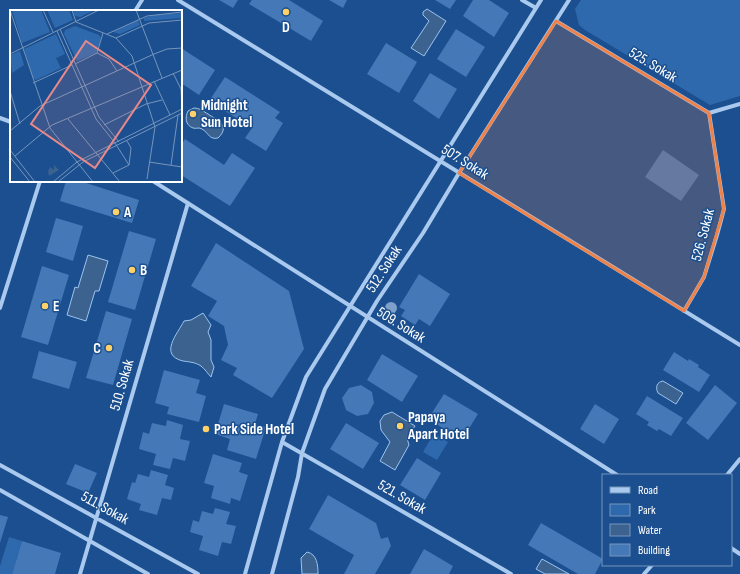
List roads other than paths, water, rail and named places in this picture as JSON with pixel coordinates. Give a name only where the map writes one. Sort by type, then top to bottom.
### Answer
[{"type":"street","points":[[136,10],[142,0]]},
{"type":"street","name":"507. Sokak","points":[[178,0],[740,345]]},
{"type":"street","points":[[522,0],[536,8]]},
{"type":"street","name":"512. Sokak","points":[[245,574],[282,442],[306,377],[541,0]]},
{"type":"street","name":"512. Sokak","points":[[272,574],[298,477],[302,453],[325,389],[367,318],[423,233],[459,173],[569,0]]},
{"type":"street","name":"525. Sokak","points":[[556,21],[709,113]]},
{"type":"street","points":[[709,113],[740,104]]},
{"type":"street","name":"526. Sokak","points":[[684,311],[704,277],[718,235],[724,209],[709,113]]},
{"type":"street","points":[[0,118],[10,122]]},
{"type":"street","points":[[0,308],[40,182]]},
{"type":"street","name":"509. Sokak","points":[[155,182],[615,474]]},
{"type":"street","name":"510. Sokak","points":[[80,574],[188,203]]},
{"type":"street","name":"521. Sokak","points":[[282,442],[511,574]]},
{"type":"street","points":[[728,474],[740,459]]},
{"type":"street","name":"511. Sokak","points":[[0,465],[198,574]]},
{"type":"street","points":[[0,490],[89,542],[148,574]]},
{"type":"street","points":[[644,574],[651,566]]},
{"type":"water","points":[[427,9],[446,21],[424,56],[411,48],[429,21],[423,15],[423,12]]},
{"type":"water","points":[[194,108],[203,111],[221,124],[223,130],[222,134],[218,138],[211,137],[200,128],[193,128],[188,125],[186,121],[187,113]]},
{"type":"water","points":[[88,255],[108,261],[99,291],[95,291],[86,321],[67,315],[75,287],[78,288]]},
{"type":"water","points":[[203,313],[211,325],[208,332],[211,340],[211,360],[214,367],[211,377],[201,366],[176,358],[172,354],[171,349],[174,337],[184,321],[191,320]]},
{"type":"water","points":[[663,381],[683,393],[676,404],[658,393],[657,385],[659,382]]},
{"type":"water","points":[[392,412],[415,426],[407,438],[409,445],[395,470],[380,461],[390,442],[381,430],[380,421],[384,415]]},
{"type":"water","points":[[307,552],[315,557],[318,574],[302,574],[301,558]]},
{"type":"water","points":[[542,559],[569,574],[545,574],[536,569]]},
{"type":"place","name":"D","points":[[286,12]]},
{"type":"place","name":"Midnight Sun Hotel","points":[[193,114]]},
{"type":"place","name":"A","points":[[116,212]]},
{"type":"place","name":"B","points":[[132,270]]},
{"type":"place","name":"E","points":[[45,306]]},
{"type":"place","name":"C","points":[[109,348]]},
{"type":"place","name":"Papaya Apart Hotel","points":[[400,426]]},
{"type":"place","name":"Park Side Hotel","points":[[206,429]]}]
